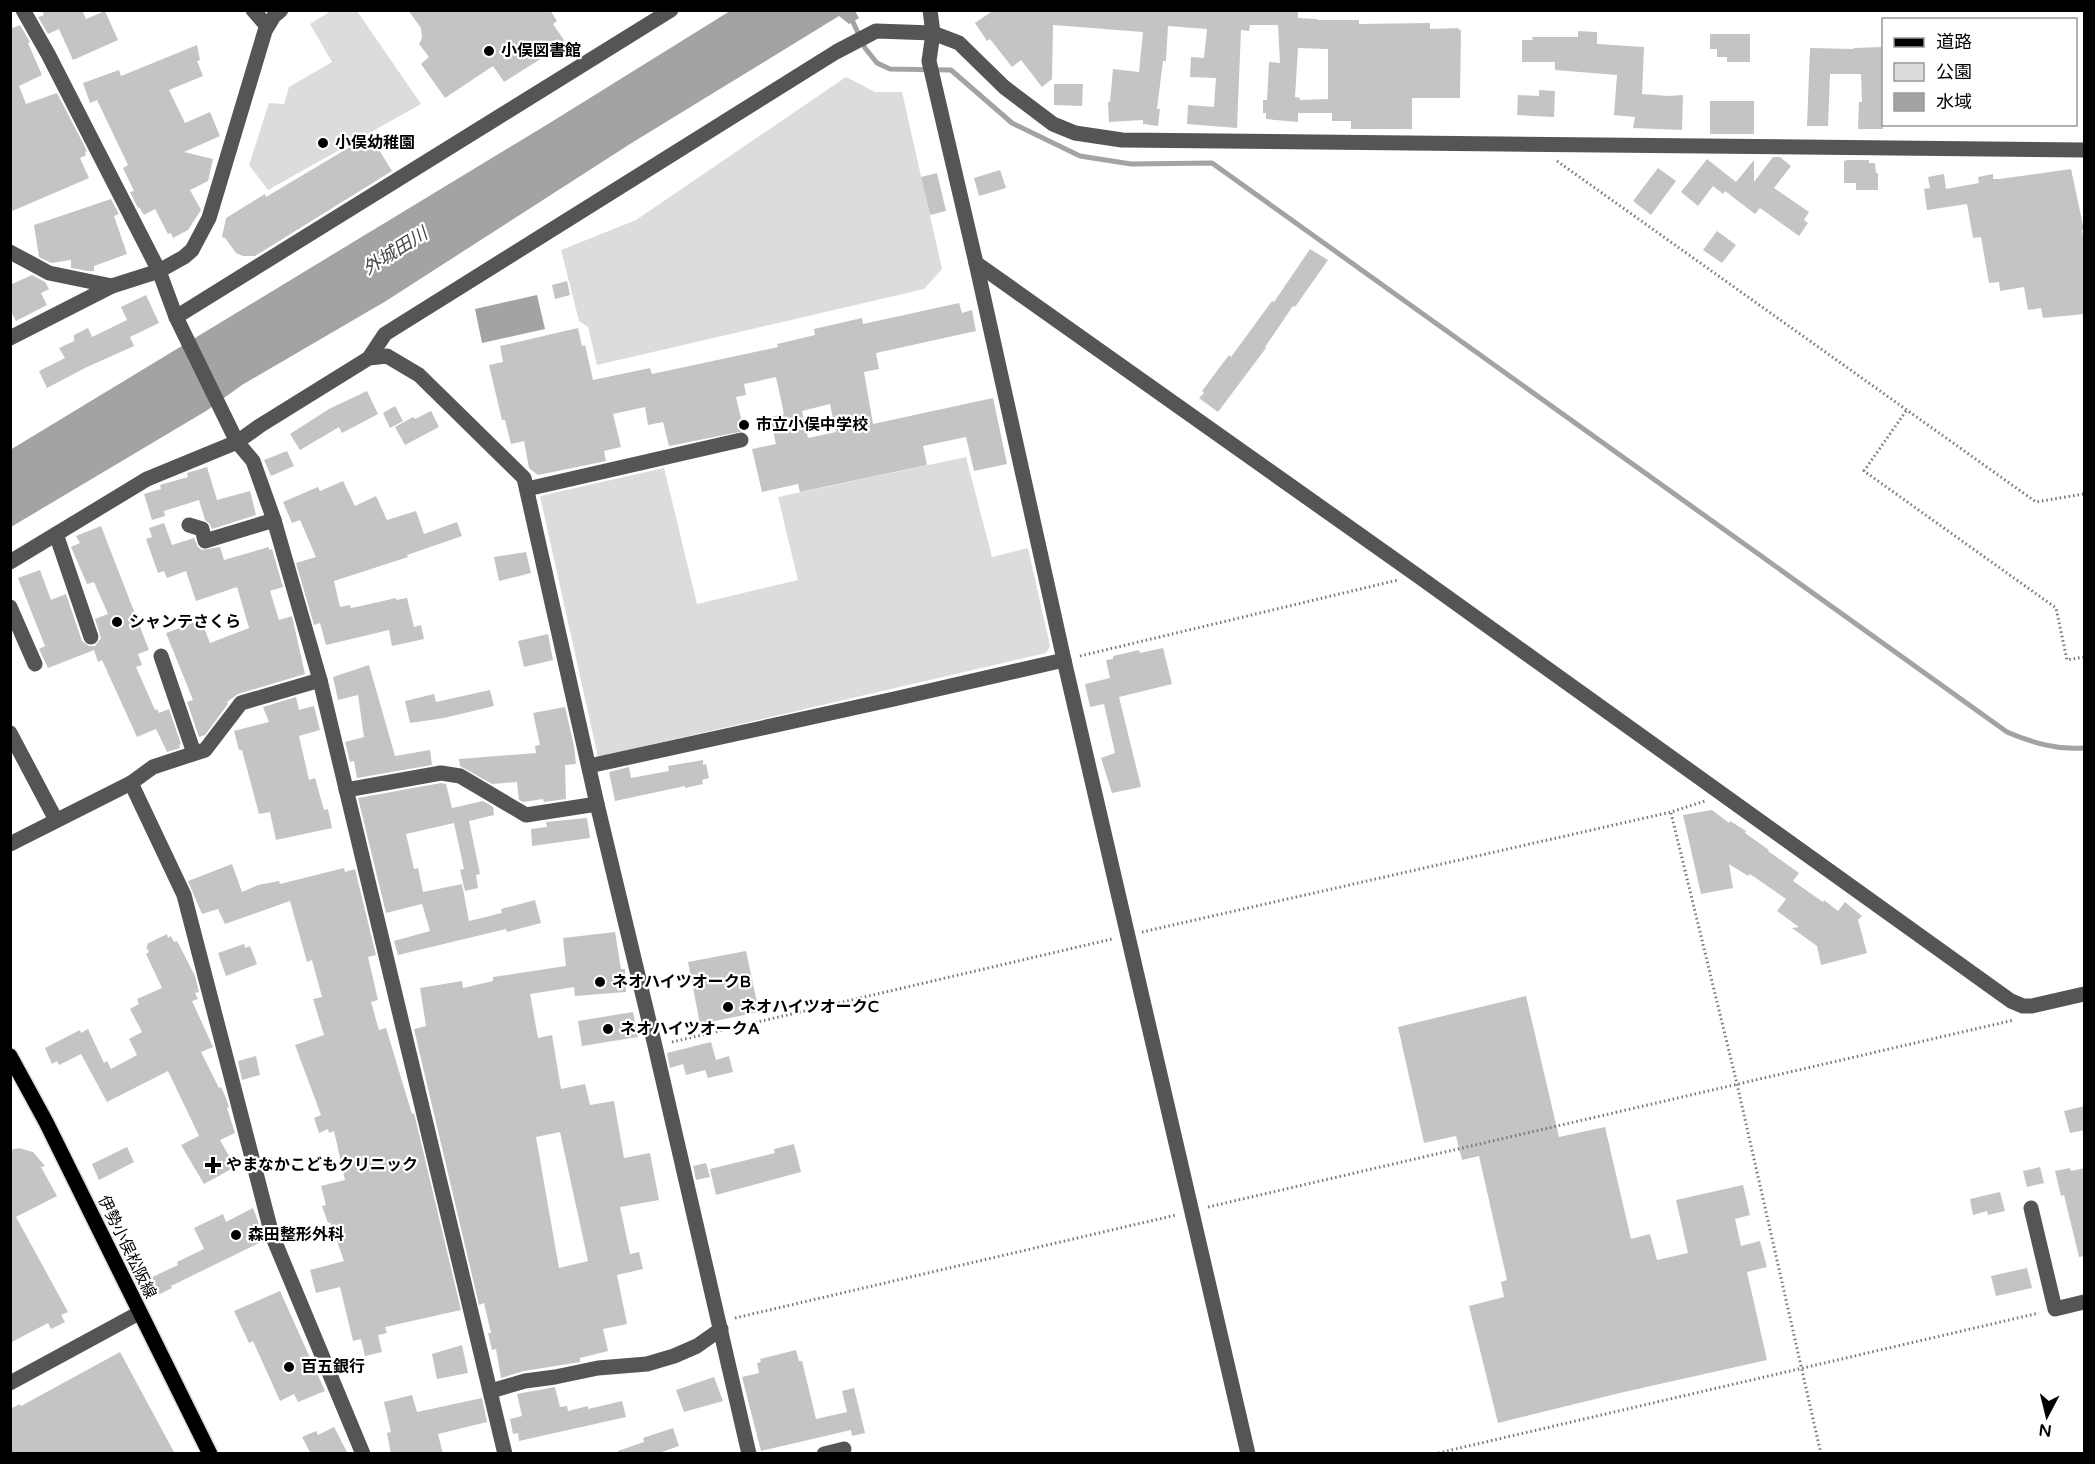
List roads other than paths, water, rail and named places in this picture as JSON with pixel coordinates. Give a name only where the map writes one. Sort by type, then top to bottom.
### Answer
[{"type":"main road","name":"伊勢小俣松阪線","points":[[10,1056],[51,1133],[210,1454]]},
{"type":"street","points":[[22,10],[48,54],[159,271],[179,321],[228,423],[241,439],[252,461],[274,520],[320,680],[506,1454]]},
{"type":"street","points":[[10,338],[112,286],[159,271],[192,250],[205,226],[274,16],[254,10]]},
{"type":"street","points":[[179,321],[671,10]]},
{"type":"street","points":[[930,10],[933,33],[929,61],[1064,660],[1248,1454]]},
{"type":"street","points":[[10,562],[147,479],[241,439],[261,424],[369,358],[385,334],[853,43],[876,31],[933,33],[959,43],[1004,87],[1053,124],[1076,133],[1122,140],[2085,150]]},
{"type":"street","points":[[10,252],[49,273],[112,286]]},
{"type":"street","points":[[976,263],[1717,789],[2001,994],[2023,1006],[2085,994]]},
{"type":"street","points":[[369,358],[387,356],[419,375],[524,478],[597,804],[749,1454]]},
{"type":"street","points":[[527,489],[741,440]]},
{"type":"street","points":[[189,525],[202,529],[205,542],[274,520]]},
{"type":"street","points":[[56,534],[91,637]]},
{"type":"street","points":[[10,606],[35,664]]},
{"type":"street","points":[[161,656],[194,753]]},
{"type":"street","points":[[589,766],[1064,660]]},
{"type":"street","points":[[10,844],[131,783],[153,767],[205,750],[241,703],[320,680]]},
{"type":"street","points":[[10,733],[56,820]]},
{"type":"street","points":[[346,790],[441,773],[460,776],[526,815],[597,804]]},
{"type":"street","points":[[131,783],[184,895],[272,1235],[363,1454]]},
{"type":"street","points":[[2031,1208],[2055,1309],[2085,1302]]},
{"type":"street","points":[[10,1383],[139,1313]]},
{"type":"street","points":[[491,1391],[525,1380],[555,1377],[598,1368],[647,1364],[697,1346],[720,1326]]},
{"type":"street","points":[[824,1454],[844,1449]]},
{"type":"water","name":"外城田川","points":[[730,11],[855,11],[859,18],[849,24],[839,16],[630,144],[386,301],[242,385],[206,411],[11,527],[10,450]]},
{"type":"water","points":[[537,295],[545,329],[482,343],[475,309]]},
{"type":"waterway","points":[[844,10],[853,22],[865,48],[877,63],[890,69],[951,70],[1012,123],[1080,156],[1131,164],[1212,163],[2007,732],[2045,745],[2084,748]]},
{"type":"place","name":"小俣図書館","points":[[489,51]]},
{"type":"place","name":"小俣幼稚園","points":[[323,143]]},
{"type":"place","name":"市立小俣中学校","points":[[744,425]]},
{"type":"place","name":"シャンテさくら","points":[[117,622]]},
{"type":"place","name":"ネオハイツオークB","points":[[600,982]]},
{"type":"place","name":"ネオハイツオークC","points":[[728,1007]]},
{"type":"place","name":"ネオハイツオークA","points":[[608,1029]]},
{"type":"place","name":"やまなかこどもクリニック","points":[[213,1165]]},
{"type":"place","name":"森田整形外科","points":[[236,1235]]},
{"type":"place","name":"百五銀行","points":[[289,1367]]}]
